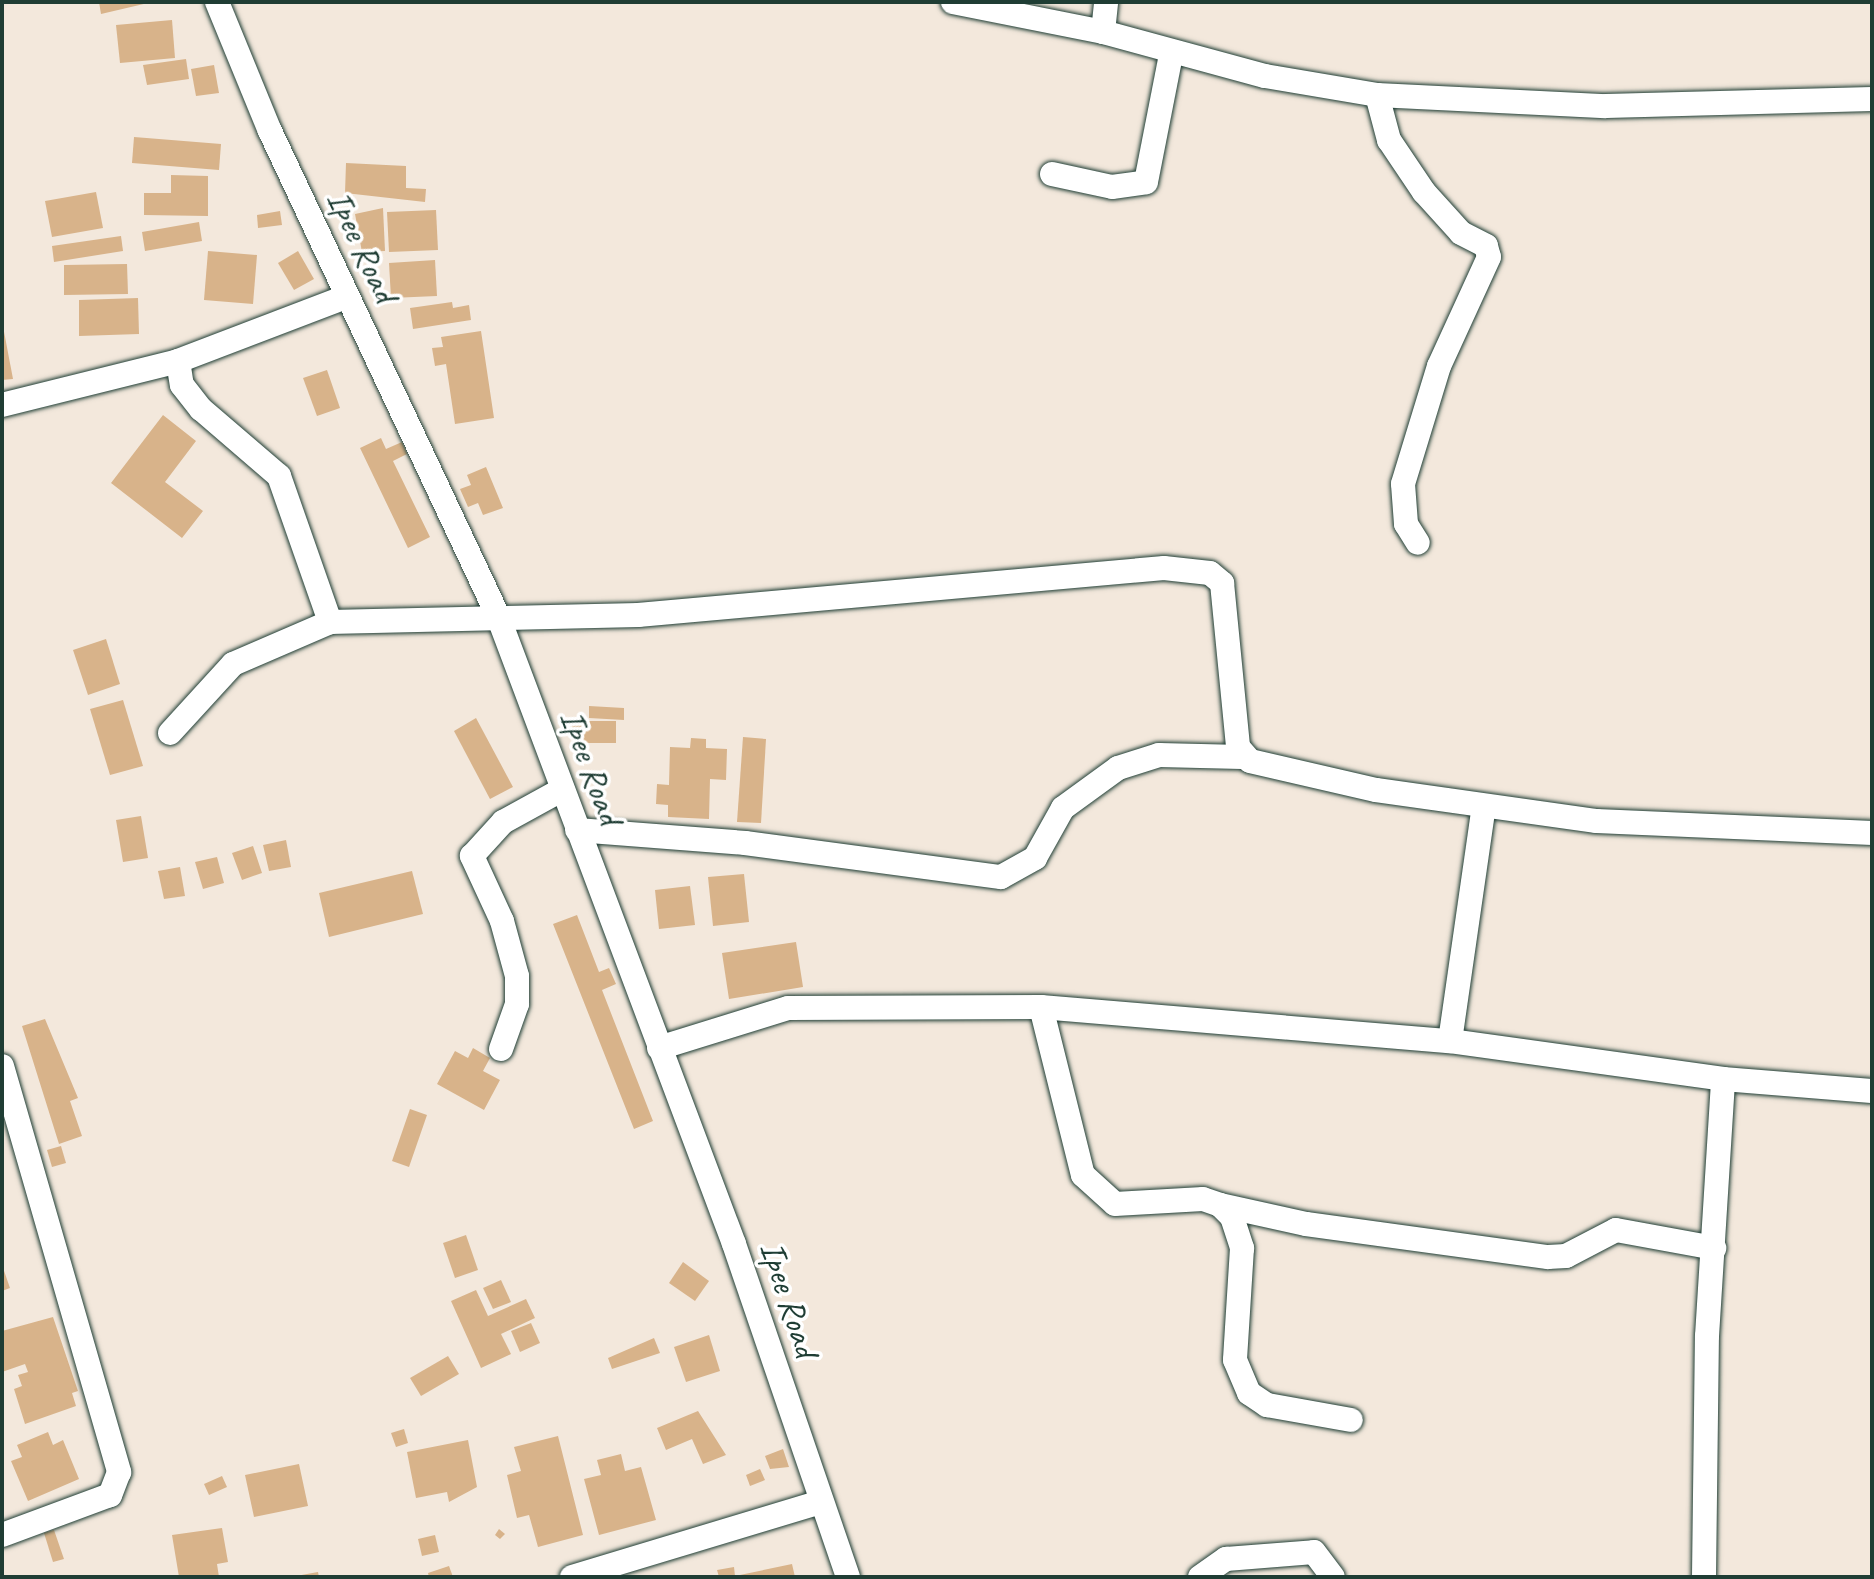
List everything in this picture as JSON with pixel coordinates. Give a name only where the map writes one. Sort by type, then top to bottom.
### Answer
[{"type":"street","name":"Ipee Road","points":[[217,2],[346,297],[498,616],[734,1244],[820,1502],[848,1577]]},
{"type":"street","points":[[953,2],[1103,32],[1171,54],[1377,95],[1606,106],[1872,99]]},
{"type":"street","points":[[1103,32],[1106,2]]},
{"type":"street","points":[[1052,174],[1131,188],[1146,182],[1171,54]]},
{"type":"street","points":[[1377,95],[1389,140],[1424,192],[1461,233],[1486,246],[1489,257],[1439,366],[1404,484],[1406,524],[1418,543]]},
{"type":"street","points":[[2,405],[178,361],[346,297]]},
{"type":"street","points":[[178,361],[182,385],[201,410],[279,476],[330,622]]},
{"type":"street","points":[[170,733],[233,664],[330,622],[427,624],[498,616],[638,615],[1103,571],[1210,573],[1226,593],[1242,757]]},
{"type":"street","points":[[577,830],[745,843],[1001,877],[1035,858],[1063,808],[1118,768],[1159,755],[1242,757],[1376,790],[1484,806],[1730,831],[1872,832]]},
{"type":"street","points":[[501,1049],[517,1004],[517,976],[502,921],[472,856],[503,822],[562,789]]},
{"type":"street","points":[[1450,1041],[1484,806]]},
{"type":"street","points":[[1041,1007],[1083,1175],[1096,1191],[1115,1204],[1203,1199],[1306,1224],[1548,1257],[1566,1256],[1616,1230],[1714,1248]]},
{"type":"street","points":[[659,1048],[788,1008],[1041,1007],[1450,1041],[1723,1079],[1872,1091]]},
{"type":"street","points":[[2,1066],[119,1472],[110,1495],[2,1535]]},
{"type":"street","points":[[1704,1577],[1714,1248],[1723,1079]]},
{"type":"street","points":[[1220,1205],[1242,1248],[1236,1360],[1249,1393],[1267,1405],[1351,1420]]},
{"type":"street","points":[[572,1577],[820,1502]]},
{"type":"street","points":[[1200,1577],[1226,1559],[1314,1552],[1333,1577]]},
{"type":"building","points":[[99,2],[148,2],[148,3],[101,14]]},
{"type":"building","points":[[172,20],[175,58],[120,63],[116,25]]},
{"type":"building","points":[[186,59],[189,79],[147,85],[143,65]]},
{"type":"building","points":[[214,65],[219,93],[196,96],[191,69]]},
{"type":"building","points":[[134,137],[221,144],[219,170],[132,163]]},
{"type":"building","points":[[346,163],[406,166],[406,188],[426,189],[425,202],[345,193]]},
{"type":"building","points":[[171,175],[208,176],[208,216],[144,215],[144,193],[171,193]]},
{"type":"building","points":[[96,192],[103,228],[52,237],[45,201]]},
{"type":"building","points":[[383,208],[385,251],[362,252],[355,214]]},
{"type":"building","points":[[436,210],[438,250],[389,252],[387,212]]},
{"type":"building","points":[[280,211],[282,225],[258,228],[257,215]]},
{"type":"building","points":[[199,222],[202,241],[145,251],[142,232]]},
{"type":"building","points":[[121,236],[123,251],[54,262],[52,246]]},
{"type":"building","points":[[208,251],[257,255],[253,304],[204,300]]},
{"type":"building","points":[[298,251],[314,279],[294,290],[278,263]]},
{"type":"building","points":[[435,260],[437,296],[391,298],[389,263]]},
{"type":"building","points":[[127,264],[128,294],[64,295],[64,265]]},
{"type":"building","points":[[138,298],[139,334],[79,336],[79,300]]},
{"type":"building","points":[[452,302],[453,308],[469,305],[471,320],[413,329],[410,308]]},
{"type":"building","points":[[2,321],[13,379],[2,380]]},
{"type":"building","points":[[481,331],[494,418],[455,424],[446,364],[435,366],[432,348],[443,347],[441,337]]},
{"type":"building","points":[[327,370],[340,408],[317,416],[303,378]]},
{"type":"building","points":[[163,415],[196,441],[165,482],[203,511],[182,538],[111,483]]},
{"type":"building","points":[[381,438],[386,449],[402,442],[407,454],[393,461],[430,537],[408,548],[360,448]]},
{"type":"building","points":[[486,467],[503,508],[483,515],[478,503],[468,507],[460,489],[471,485],[467,475]]},
{"type":"building","points":[[106,639],[120,684],[88,695],[73,650]]},
{"type":"building","points":[[123,700],[143,766],[110,775],[90,709]]},
{"type":"building","points":[[589,706],[624,708],[624,720],[589,718]]},
{"type":"building","points":[[476,718],[513,787],[490,799],[454,731]]},
{"type":"building","points":[[572,721],[616,721],[616,743],[572,743]]},
{"type":"building","points":[[743,737],[766,739],[761,823],[737,822]]},
{"type":"building","points":[[691,738],[706,739],[706,748],[727,749],[726,780],[710,779],[709,819],[668,817],[668,805],[656,804],[657,784],[669,785],[670,747],[690,748]]},
{"type":"building","points":[[141,816],[148,858],[123,862],[116,820]]},
{"type":"building","points":[[286,840],[291,867],[269,871],[263,845]]},
{"type":"building","points":[[253,846],[262,873],[242,880],[232,853]]},
{"type":"building","points":[[217,857],[224,883],[203,889],[195,862]]},
{"type":"building","points":[[180,867],[185,896],[164,899],[158,871]]},
{"type":"building","points":[[412,871],[423,914],[329,937],[319,893]]},
{"type":"building","points":[[744,874],[749,922],[713,926],[708,877]]},
{"type":"building","points":[[690,886],[695,925],[659,929],[655,890]]},
{"type":"building","points":[[577,915],[599,972],[609,968],[616,984],[602,990],[653,1121],[634,1129],[553,924]]},
{"type":"building","points":[[796,942],[803,987],[729,999],[722,953]]},
{"type":"building","points":[[45,1019],[78,1098],[70,1101],[82,1136],[59,1144],[22,1026]]},
{"type":"building","points":[[473,1048],[490,1058],[483,1071],[500,1080],[484,1110],[437,1084],[455,1051],[468,1058]]},
{"type":"building","points":[[410,1109],[427,1115],[409,1167],[392,1161]]},
{"type":"building","points":[[61,1146],[66,1163],[52,1167],[47,1150]]},
{"type":"building","points":[[466,1235],[478,1270],[455,1278],[443,1243]]},
{"type":"building","points":[[683,1262],[709,1281],[695,1301],[669,1283]]},
{"type":"building","points":[[2,1265],[10,1288],[2,1291]]},
{"type":"building","points":[[501,1280],[511,1302],[493,1309],[483,1288]]},
{"type":"building","points":[[476,1290],[488,1316],[526,1299],[535,1318],[501,1334],[511,1354],[481,1368],[451,1301]]},
{"type":"building","points":[[53,1317],[78,1391],[72,1393],[76,1406],[25,1424],[14,1389],[22,1386],[18,1375],[28,1372],[25,1364],[2,1372],[2,1331]]},
{"type":"building","points":[[531,1323],[540,1343],[520,1352],[511,1331]]},
{"type":"building","points":[[709,1335],[720,1371],[686,1382],[674,1347]]},
{"type":"building","points":[[654,1338],[660,1353],[612,1369],[608,1358]]},
{"type":"building","points":[[448,1356],[459,1374],[421,1396],[410,1378]]},
{"type":"building","points":[[698,1411],[726,1455],[703,1464],[692,1439],[666,1450],[657,1428]]},
{"type":"building","points":[[404,1429],[408,1443],[396,1447],[391,1433]]},
{"type":"building","points":[[48,1432],[53,1445],[63,1440],[79,1479],[28,1501],[11,1461],[22,1457],[17,1445]]},
{"type":"building","points":[[558,1436],[583,1535],[538,1547],[529,1515],[517,1518],[507,1475],[521,1471],[514,1447]]},
{"type":"building","points":[[468,1440],[477,1487],[449,1502],[447,1492],[416,1498],[407,1452]]},
{"type":"building","points":[[783,1449],[789,1467],[770,1469],[765,1456]]},
{"type":"building","points":[[621,1454],[625,1471],[641,1467],[656,1520],[599,1535],[584,1479],[601,1475],[597,1460]]},
{"type":"building","points":[[299,1464],[308,1506],[254,1517],[245,1475]]},
{"type":"building","points":[[760,1469],[765,1480],[750,1486],[746,1475]]},
{"type":"building","points":[[222,1476],[227,1487],[209,1495],[204,1484]]},
{"type":"building","points":[[222,1528],[228,1562],[217,1564],[219,1577],[179,1577],[172,1535]]},
{"type":"building","points":[[499,1529],[505,1534],[500,1539],[495,1535]]},
{"type":"building","points":[[54,1530],[64,1559],[53,1562],[44,1533]]},
{"type":"building","points":[[435,1535],[439,1552],[422,1556],[418,1539]]},
{"type":"building","points":[[792,1564],[795,1577],[719,1577],[717,1570],[734,1567],[735,1576]]},
{"type":"building","points":[[449,1566],[453,1577],[429,1577],[428,1573]]},
{"type":"building","points":[[318,1572],[319,1577],[296,1577],[296,1576]]}]
